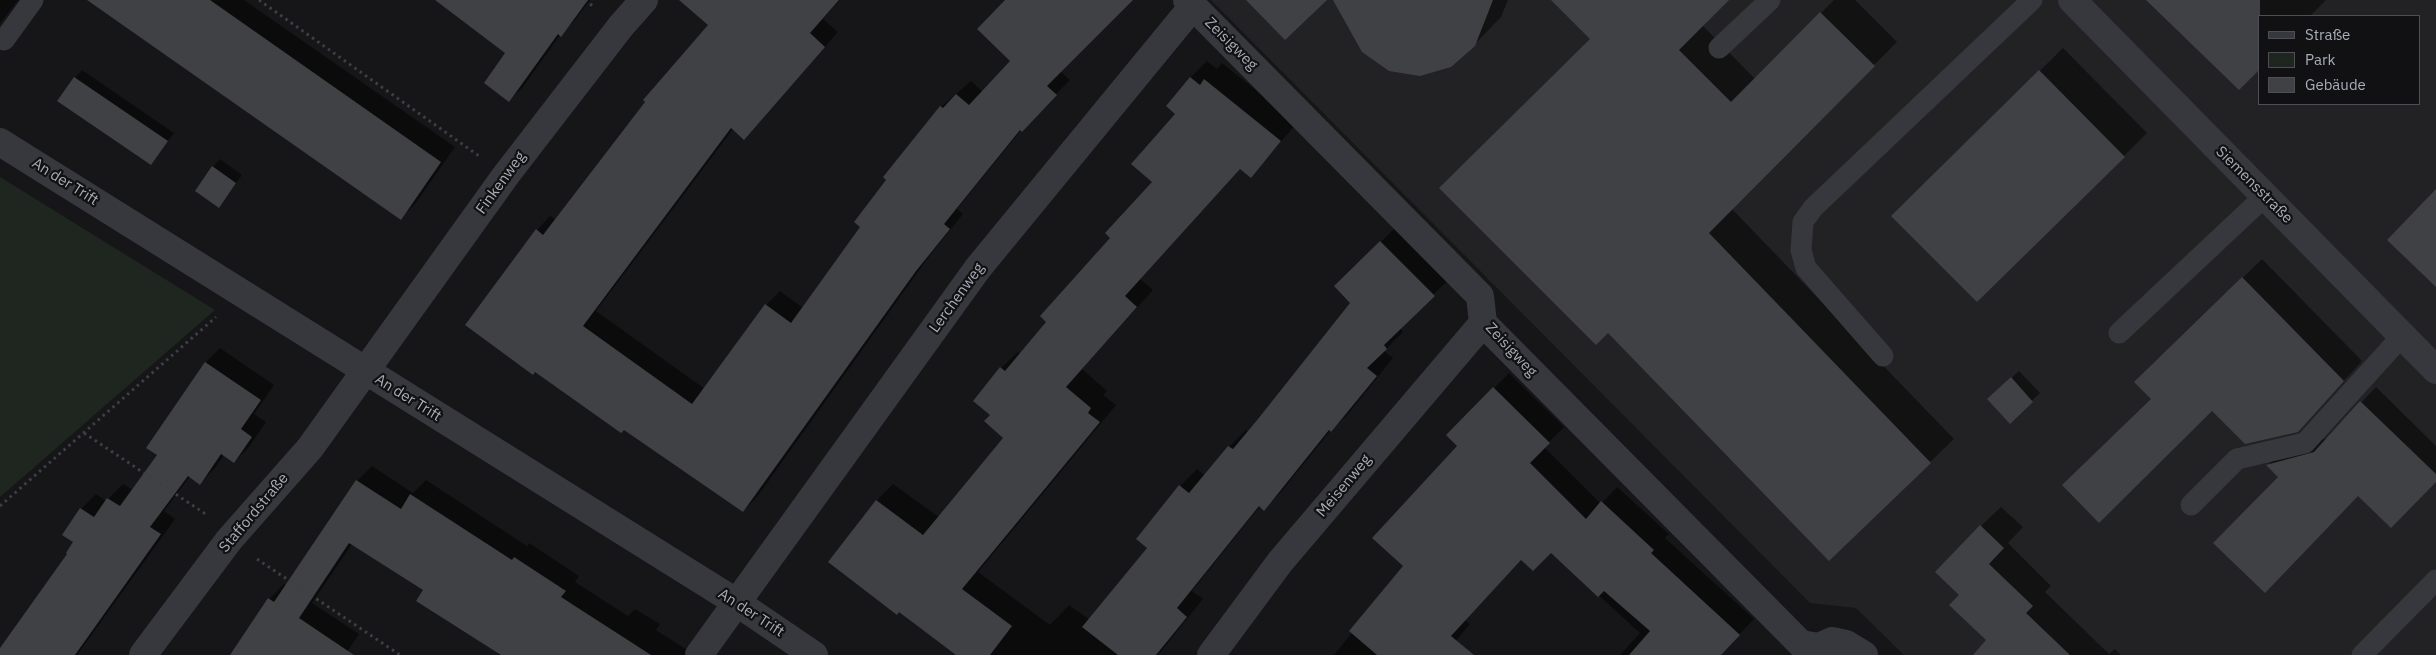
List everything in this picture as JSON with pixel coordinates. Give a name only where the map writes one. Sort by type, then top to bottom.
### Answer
[{"type":"street","name":"Finkenweg","points":[[366,372],[506,175],[644,0]]},
{"type":"street","name":"Siemensstraße","points":[[2072,0],[2436,370]]},
{"type":"street","name":"Zeisigweg","points":[[1190,3],[1480,296],[1483,323],[1796,649],[1819,647],[1832,641],[1846,644],[1864,655]]},
{"type":"street","name":"Lerchenweg","points":[[699,655],[978,268],[1190,3]]},
{"type":"street","name":"An der Trift","points":[[0,142],[736,602],[814,655]]},
{"type":"street","name":"Meisenweg","points":[[1211,655],[1280,562],[1483,323]]},
{"type":"street","name":"Staffordstraße","points":[[143,655],[232,537],[310,448],[366,372]]},
{"type":"lane","points":[[4,40],[32,0]]},
{"type":"lane","points":[[1719,48],[1770,0]]},
{"type":"lane","points":[[1883,356],[1806,268],[1801,250],[1803,222],[1814,208],[2032,0]]},
{"type":"lane","points":[[2119,333],[2265,196]]},
{"type":"lane","points":[[2191,505],[2238,459],[2305,443],[2402,336]]},
{"type":"lane","points":[[2362,655],[2436,580]]},
{"type":"path","points":[[258,0],[506,175]]},
{"type":"path","points":[[0,506],[84,434],[241,292]]},
{"type":"path","points":[[84,434],[400,655]]},
{"type":"shaded area","points":[[1211,0],[2436,0],[2436,655],[1904,655],[1856,608],[1810,603]]},
{"type":"green space","points":[[0,177],[215,310],[0,497]]},
{"type":"building","points":[[87,0],[210,0],[441,162],[401,220]]},
{"type":"building","points":[[435,0],[588,0],[561,37],[558,34],[509,102],[484,83],[505,53]]},
{"type":"building","points":[[679,0],[839,0],[810,33],[825,47],[744,140],[731,128],[583,326],[692,404],[765,304],[791,323],[860,227],[854,222],[886,180],[883,177],[940,106],[943,108],[956,94],[969,105],[1010,61],[977,29],[1005,0],[1133,0],[1047,86],[1057,95],[1022,132],[1020,130],[944,224],[950,229],[916,271],[743,512],[624,430],[621,433],[535,372],[533,375],[465,325],[536,229],[543,235],[645,102],[643,100],[708,25]]},
{"type":"building","points":[[1246,0],[1327,0],[1285,40]]},
{"type":"building","points":[[1333,0],[1493,0],[1475,46],[1451,67],[1420,76],[1389,71],[1362,52]]},
{"type":"building","points":[[1551,0],[1729,0],[1679,50],[1731,102],[1820,12],[1875,66],[1709,233],[1931,463],[1829,561],[1608,333],[1596,345],[1439,188],[1590,39]]},
{"type":"building","points":[[2146,0],[2260,0],[2260,15],[2258,15],[2258,71],[2239,90]]},
{"type":"building","points":[[2039,70],[2125,157],[1977,302],[1891,216]]},
{"type":"building","points":[[74,77],[168,141],[151,165],[57,101]]},
{"type":"building","points":[[1190,77],[1200,85],[1204,79],[1281,141],[1251,178],[1240,169],[1125,296],[1137,307],[1066,387],[1091,408],[1088,413],[1100,422],[962,589],[1012,626],[990,655],[956,655],[899,612],[897,615],[828,562],[876,500],[923,535],[1003,438],[984,421],[990,415],[973,401],[1000,367],[1005,371],[1046,322],[1040,316],[1110,238],[1105,233],[1152,182],[1131,164],[1175,114],[1166,106]]},
{"type":"building","points":[[212,166],[236,183],[219,208],[195,191]]},
{"type":"building","points":[[2436,189],[2436,287],[2387,240]]},
{"type":"building","points":[[1380,241],[1435,296],[1384,345],[1387,349],[1367,368],[1377,376],[1331,432],[1329,430],[1264,511],[1259,506],[1177,608],[1187,617],[1156,655],[1118,655],[1082,627],[1147,548],[1136,539],[1179,485],[1189,493],[1228,446],[1233,449],[1258,419],[1350,303],[1334,286]]},
{"type":"building","points":[[2242,277],[2344,381],[2298,432],[2245,444],[2212,411],[2099,523],[2062,485],[2151,399],[2134,382]]},
{"type":"building","points":[[205,362],[261,400],[241,429],[252,437],[234,463],[221,454],[200,485],[188,476],[150,527],[161,534],[75,655],[0,655],[0,648],[67,554],[73,542],[62,535],[80,508],[94,517],[107,498],[120,506],[157,455],[146,448]]},
{"type":"building","points":[[2011,377],[2033,402],[2010,424],[1987,399]]},
{"type":"building","points":[[1493,387],[1550,443],[1530,463],[1586,519],[1601,501],[1654,550],[1651,553],[1740,635],[1721,655],[1629,655],[1650,631],[1604,591],[1598,597],[1551,553],[1533,571],[1521,560],[1451,636],[1474,655],[1377,655],[1349,631],[1403,566],[1372,538],[1457,446],[1446,435]]},
{"type":"building","points":[[2360,401],[2436,474],[2436,482],[2391,528],[2358,496],[2265,593],[2213,543],[2278,477],[2266,465],[2314,452]]},
{"type":"building","points":[[356,480],[401,509],[410,494],[512,560],[514,557],[566,591],[561,597],[651,655],[501,655],[416,601],[423,590],[349,543],[299,618],[354,655],[230,655],[268,598],[274,602]]},
{"type":"building","points":[[1980,525],[2004,548],[1989,564],[2033,606],[2026,613],[2070,655],[1973,655],[1986,640],[1949,605],[1959,595],[1935,572]]}]
